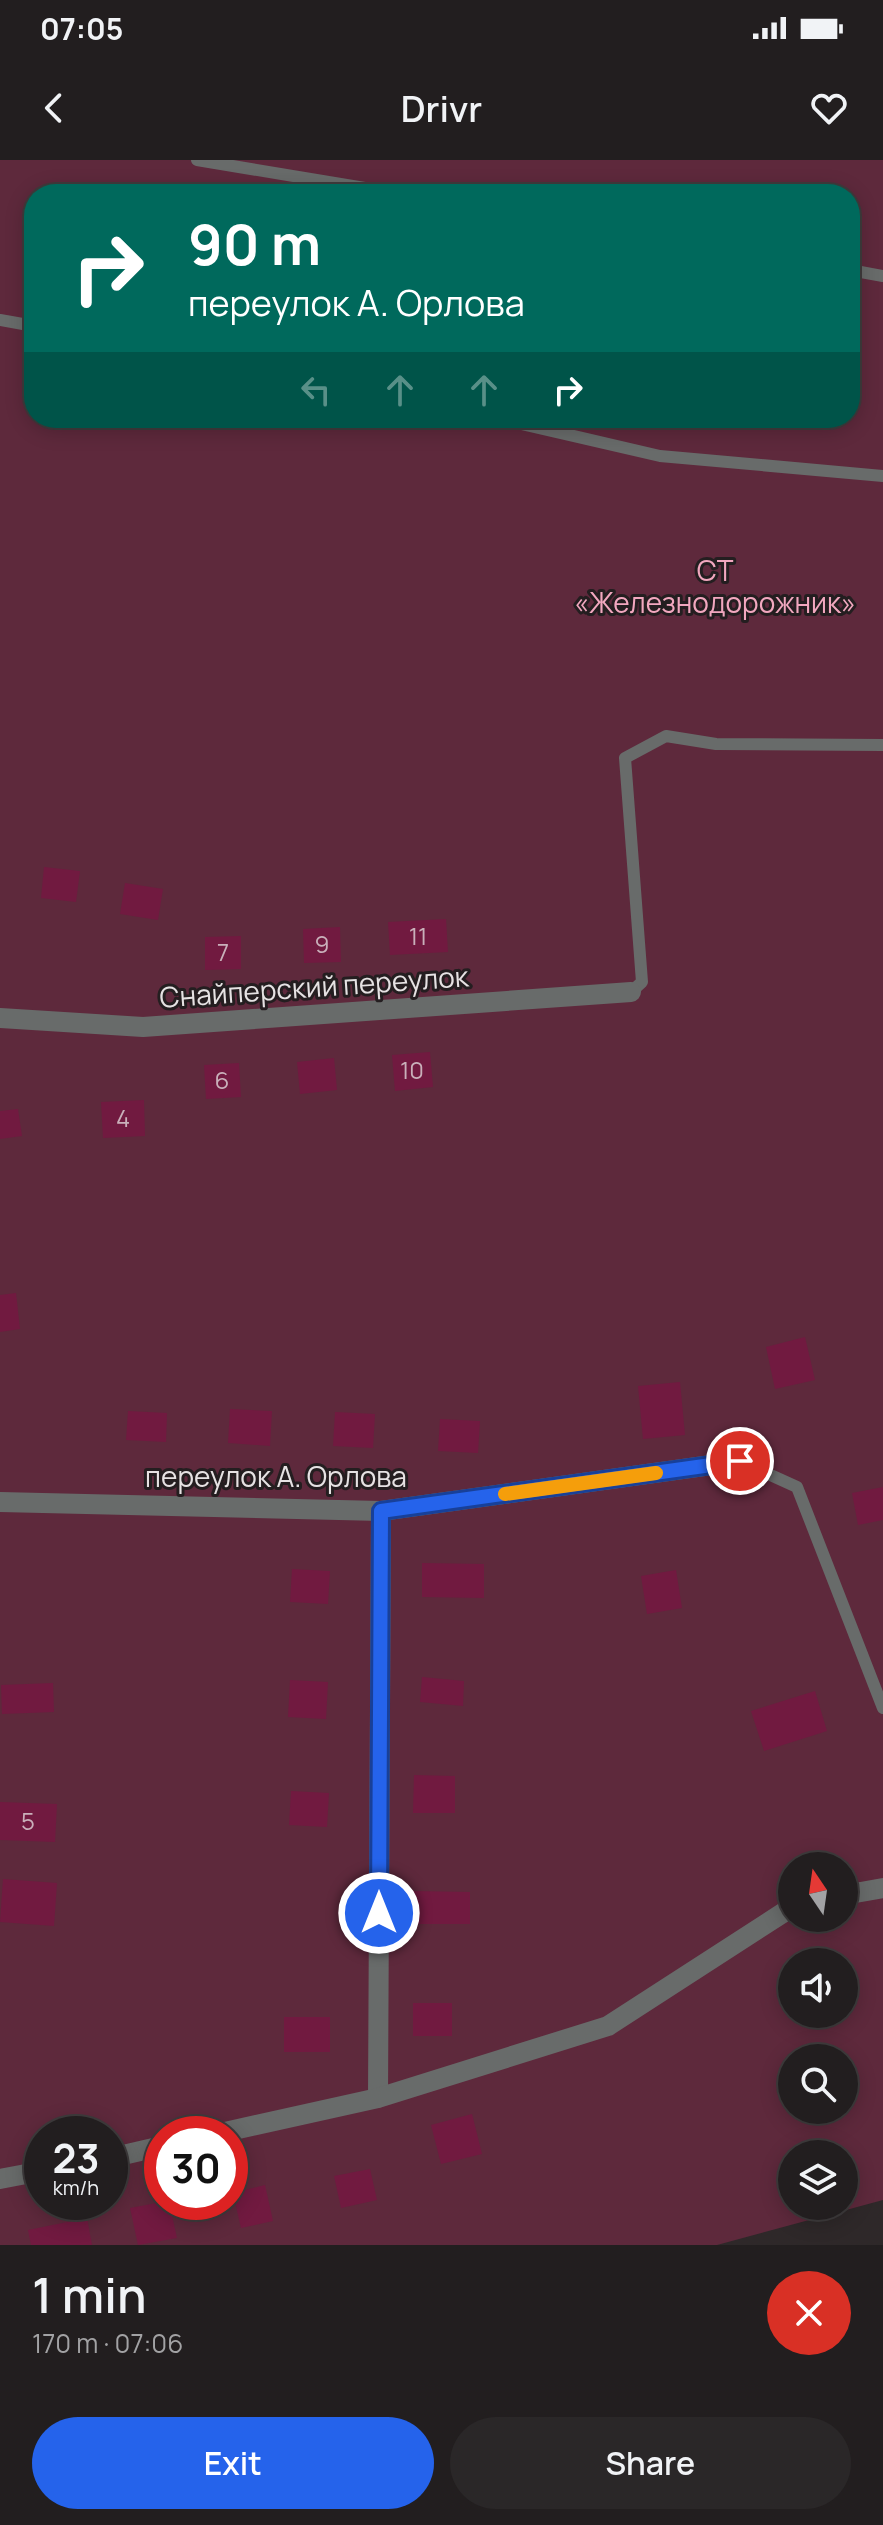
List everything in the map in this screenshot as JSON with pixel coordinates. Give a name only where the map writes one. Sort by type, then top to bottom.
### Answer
[{"type":"street","name":"Снайперский переулок","points":[[0,1018],[143,1027],[631,992]]},
{"type":"street","name":"переулок А. Орлова","points":[[0,1502],[381,1511],[740,1461]]},
{"type":"street","points":[[378,2098],[381,1511]]},
{"type":"street","points":[[858,1892],[883,1888]]},
{"type":"street","points":[[248,2127],[378,2098],[608,2026],[778,1916]]},
{"type":"street","points":[[0,2179],[24,2174]]},
{"type":"lane","points":[[197,160],[341,184]]},
{"type":"lane","points":[[860,272],[883,276]]},
{"type":"lane","points":[[0,320],[24,324]]},
{"type":"lane","points":[[539,428],[660,456],[883,476]]},
{"type":"lane","points":[[631,992],[642,982],[625,758],[666,736],[716,744],[883,745]]},
{"type":"lane","points":[[740,1461],[797,1487],[883,1708]]},
{"type":"green space","name":"СТ «Железнодорожник»","points":[[0,160],[883,160],[883,2200],[858,2207],[858,2140],[778,2140],[778,2220],[809,2220],[717,2245],[0,2245]]},
{"type":"building","points":[[44,867],[80,871],[76,902],[41,898]]},
{"type":"building","points":[[125,883],[163,889],[158,920],[120,914]]},
{"type":"building","points":[[446,919],[448,952],[390,955],[388,922]]},
{"type":"building","points":[[340,927],[341,962],[304,963],[303,929]]},
{"type":"building","points":[[241,936],[241,969],[205,970],[205,937]]},
{"type":"building","points":[[430,1052],[433,1087],[395,1091],[392,1055]]},
{"type":"building","points":[[334,1058],[337,1090],[300,1094],[297,1062]]},
{"type":"building","points":[[239,1063],[241,1097],[206,1099],[204,1065]]},
{"type":"building","points":[[144,1100],[145,1136],[103,1138],[101,1102]]},
{"type":"building","points":[[18,1109],[22,1136],[0,1139],[0,1111]]},
{"type":"building","points":[[16,1293],[20,1329],[0,1332],[0,1295]]},
{"type":"building","points":[[805,1337],[815,1380],[775,1389],[766,1347]]},
{"type":"building","points":[[680,1382],[685,1435],[643,1439],[638,1386]]},
{"type":"building","points":[[230,1409],[272,1411],[270,1446],[228,1443]]},
{"type":"building","points":[[128,1411],[167,1413],[166,1442],[126,1440]]},
{"type":"building","points":[[335,1412],[375,1414],[373,1448],[333,1446]]},
{"type":"building","points":[[440,1419],[480,1421],[478,1453],[438,1451]]},
{"type":"building","points":[[883,1487],[883,1520],[858,1525],[852,1493]]},
{"type":"building","points":[[422,1563],[484,1564],[484,1598],[422,1597]]},
{"type":"building","points":[[292,1569],[330,1571],[328,1604],[290,1602]]},
{"type":"building","points":[[676,1570],[682,1608],[647,1614],[641,1576]]},
{"type":"building","points":[[422,1677],[464,1681],[463,1706],[420,1702]]},
{"type":"building","points":[[290,1680],[328,1682],[326,1719],[288,1717]]},
{"type":"building","points":[[53,1683],[54,1712],[2,1714],[1,1685]]},
{"type":"building","points":[[815,1691],[827,1731],[764,1751],[751,1711]]},
{"type":"building","points":[[414,1775],[455,1776],[455,1813],[413,1813]]},
{"type":"building","points":[[291,1791],[329,1793],[327,1827],[289,1825]]},
{"type":"building","points":[[0,1802],[57,1804],[55,1842],[0,1840]]},
{"type":"building","points":[[3,1879],[57,1883],[54,1926],[0,1922]]},
{"type":"building","points":[[411,1891],[470,1892],[470,1924],[411,1924]]},
{"type":"building","points":[[413,2003],[452,2003],[452,2036],[413,2036]]},
{"type":"building","points":[[284,2017],[330,2017],[330,2052],[284,2052]]},
{"type":"building","points":[[472,2114],[482,2154],[441,2164],[431,2125]]},
{"type":"building","points":[[370,2169],[377,2200],[341,2208],[334,2176]]},
{"type":"building","points":[[265,2185],[273,2221],[241,2228],[239,2220],[248,2220],[248,2189]]},
{"type":"building","points":[[144,2205],[144,2220],[173,2220],[177,2238],[138,2245],[130,2208]]},
{"type":"building","points":[[87,2220],[92,2245],[31,2245],[28,2230]]},
{"type":"slow traffic","points":[[505,1494],[656,1473]]},
{"type":"route","points":[[379,1913],[381,1511],[740,1461]]}]
